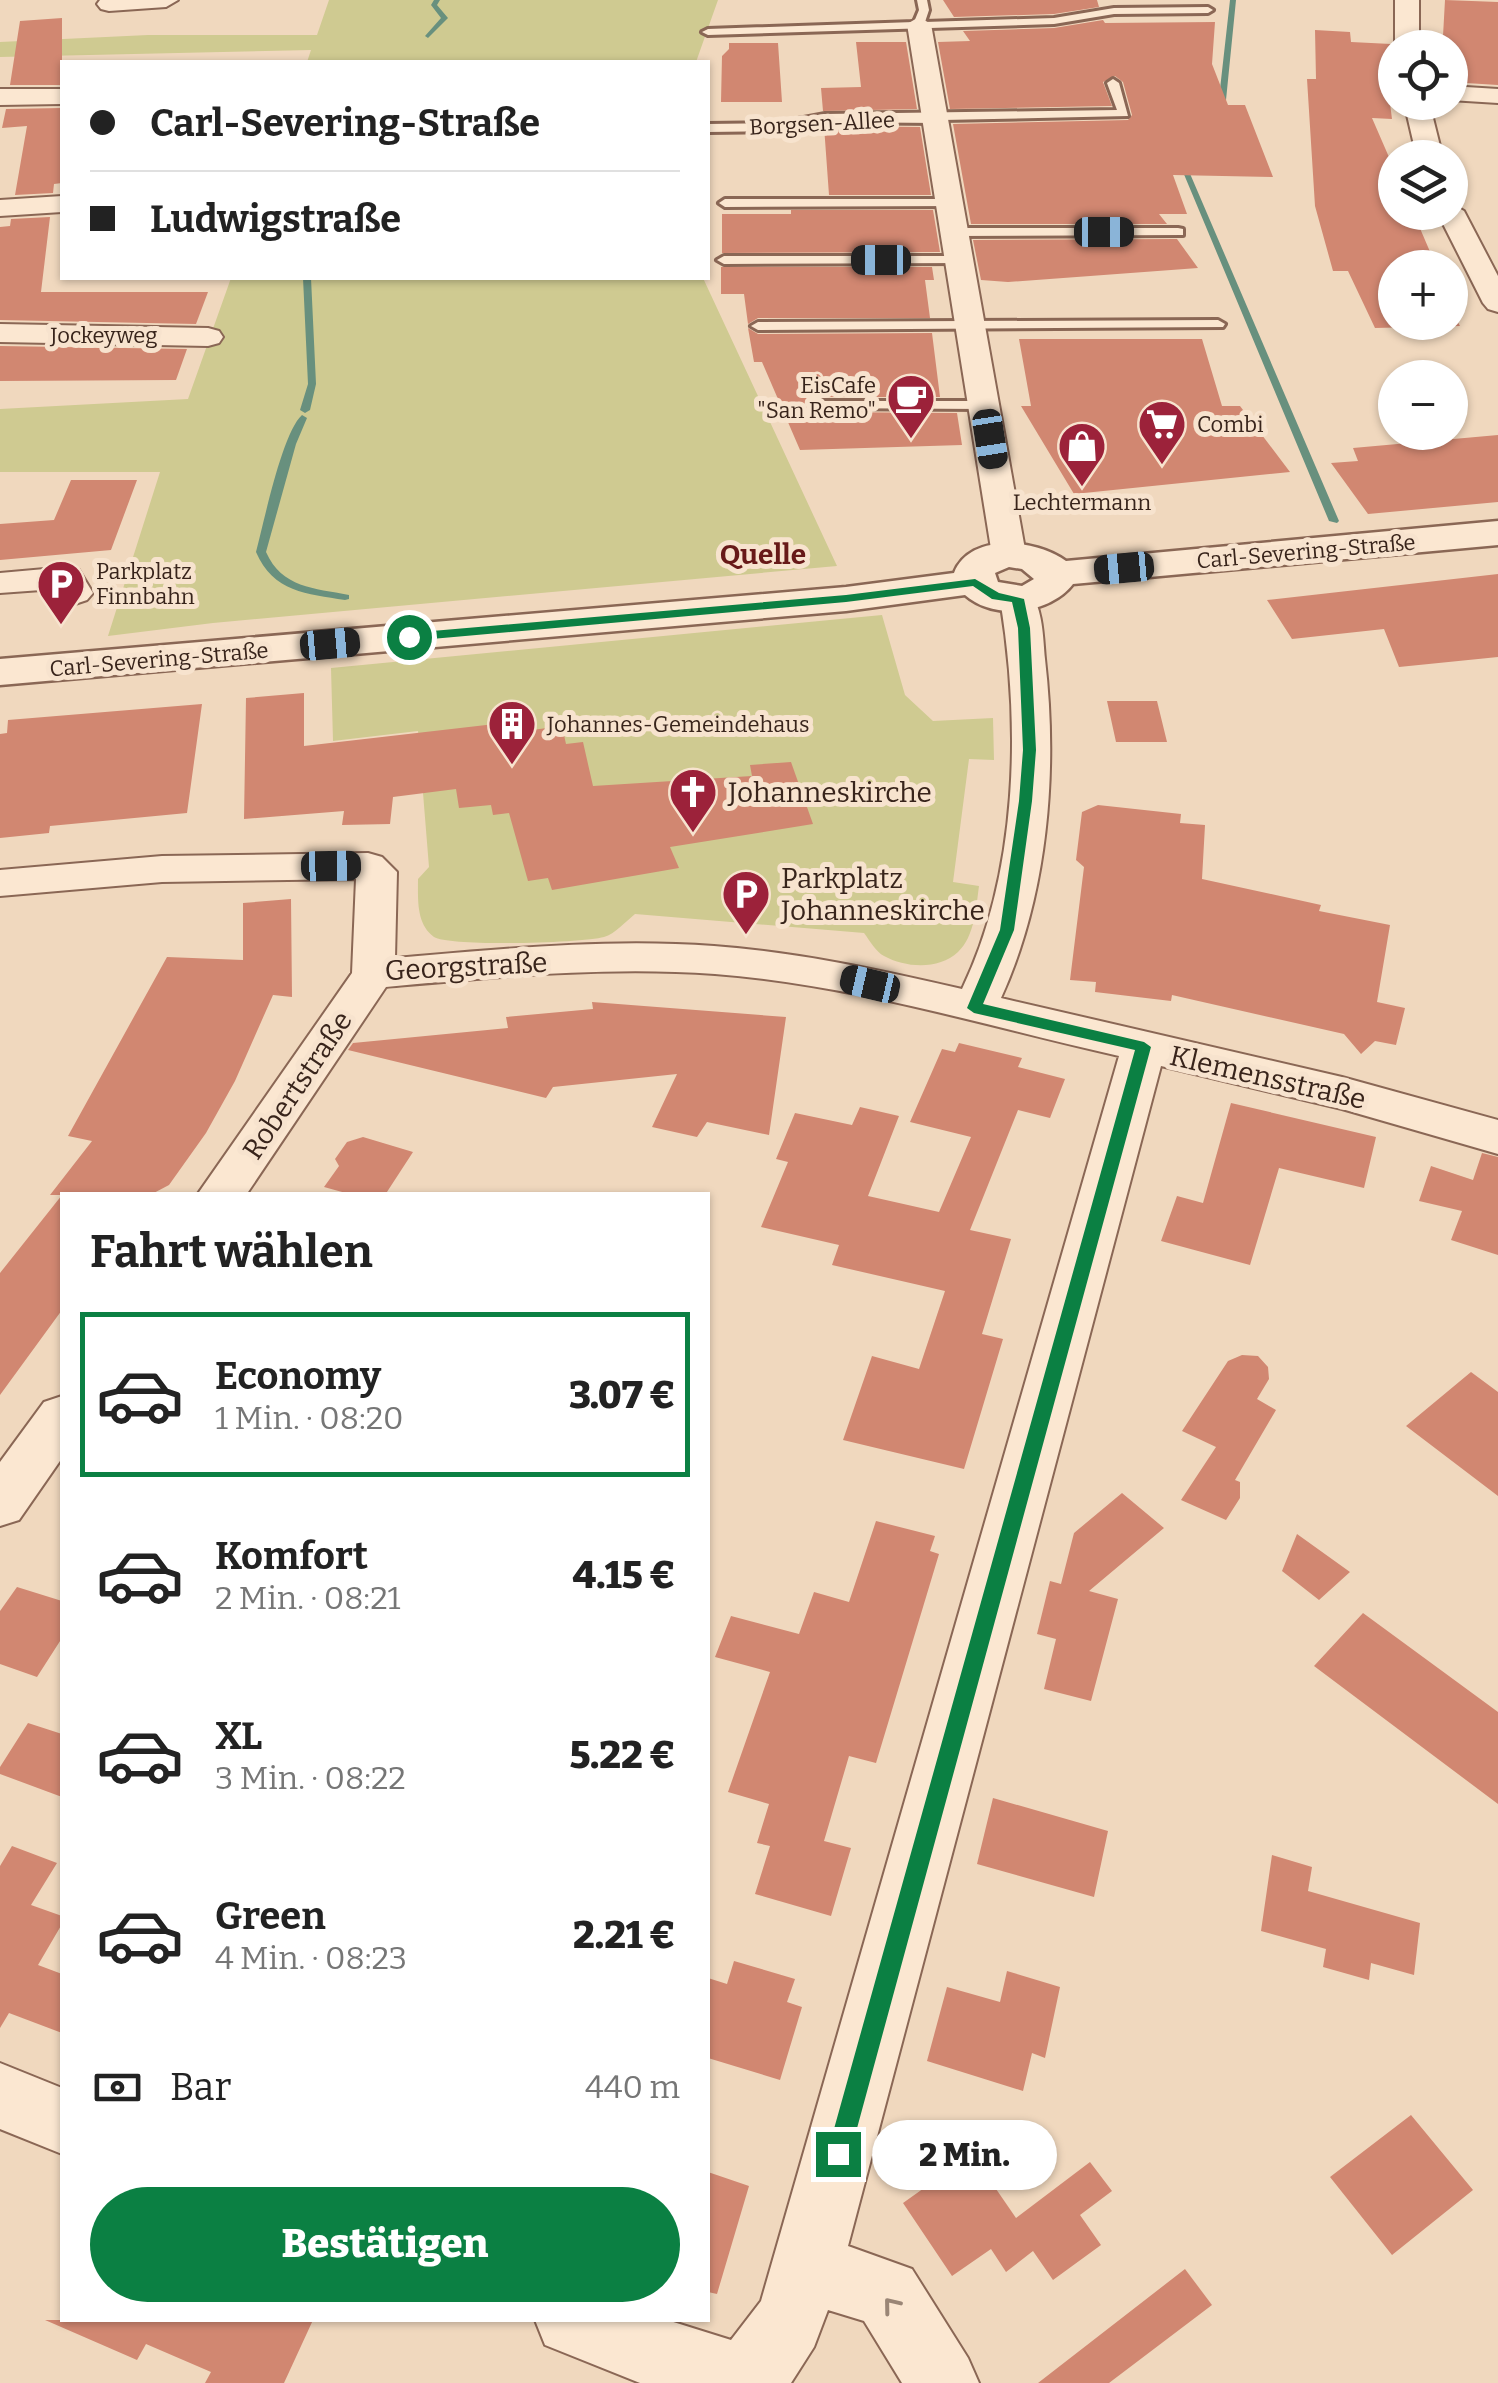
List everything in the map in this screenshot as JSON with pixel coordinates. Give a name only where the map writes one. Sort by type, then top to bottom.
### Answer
[{"type":"street","points":[[109,4],[166,0]]},
{"type":"street","points":[[1407,0],[1408,30]]},
{"type":"street","name":"Borgsen-Allee","points":[[920,12],[1009,555]]},
{"type":"street","points":[[1468,95],[1498,96]]},
{"type":"street","points":[[0,97],[60,98]]},
{"type":"street","points":[[0,208],[60,204]]},
{"type":"street","points":[[1462,230],[1490,274],[1498,303]]},
{"type":"street","name":"Jockeyweg","points":[[0,333],[208,337]]},
{"type":"street","name":"Carl-Severing-Straße","points":[[1054,574],[1498,533]]},
{"type":"street","points":[[1009,555],[1042,562],[1054,574],[1055,581],[1043,594],[1018,599],[996,596],[975,582],[974,570],[979,564],[1009,555]]},
{"type":"street","points":[[0,583],[67,577],[74,593]]},
{"type":"street","name":"Carl-Severing-Straße","points":[[0,672],[846,599],[975,582]]},
{"type":"street","points":[[974,1008],[1007,930],[1026,801],[1030,750],[1024,628],[1018,599]]},
{"type":"street","name":"Georgstraße","points":[[0,882],[162,869],[368,866],[377,872],[373,974],[631,958],[717,961],[836,976],[974,1008]]},
{"type":"street","name":"Robertstraße","points":[[223,1192],[373,974]]},
{"type":"street","name":"Klemensstraße","points":[[974,1008],[1418,1113],[1498,1137]]},
{"type":"street","points":[[575,2322],[748,2382],[789,2322],[1144,1047]]},
{"type":"street","points":[[0,1504],[60,1420]]},
{"type":"street","points":[[0,2096],[60,2120]]},
{"type":"street","points":[[807,2268],[886,2294],[943,2383]]},
{"type":"lane","points":[[708,32],[920,12],[1054,21],[1114,11],[1208,10]]},
{"type":"lane","name":"Borgsen-Allee","points":[[710,128],[777,128],[825,118],[1124,113],[1113,84]]},
{"type":"lane","points":[[726,203],[950,203]]},
{"type":"lane","points":[[724,260],[1178,232]]},
{"type":"lane","points":[[758,326],[1218,324]]},
{"type":"lane","points":[[817,405],[984,405]]},
{"type":"shaded area","points":[[329,0],[718,0],[697,60],[308,60],[311,50],[0,57],[0,42],[148,35],[317,35]]},
{"type":"shaded area","points":[[230,280],[704,280],[837,566],[108,636],[160,472],[0,472],[0,409],[188,399]]},
{"type":"shaded area","points":[[882,615],[905,695],[933,721],[993,718],[994,760],[969,759],[953,882],[979,886],[974,921],[964,945],[942,962],[902,963],[884,956],[864,933],[635,914],[612,933],[591,939],[489,943],[434,937],[424,925],[418,903],[418,879],[429,867],[418,731],[333,741],[331,668]]},
{"type":"building","points":[[943,0],[1097,0],[1099,7],[1054,14],[954,17]]},
{"type":"building","points":[[1445,0],[1498,2],[1498,85],[1468,83],[1468,30],[1443,30]]},
{"type":"building","points":[[62,18],[60,85],[10,85],[20,21]]},
{"type":"building","points":[[1103,20],[1215,22],[1212,64],[1228,105],[1245,105],[1273,177],[1173,175],[1187,214],[1159,214],[1167,224],[971,224],[953,124],[1128,120],[1132,115],[1123,82],[1115,76],[1103,82],[1112,106],[950,109],[938,42],[970,41],[963,31],[1054,28]]},
{"type":"building","points":[[1315,30],[1350,32],[1351,42],[1378,43],[1378,118],[1372,118],[1382,140],[1378,140],[1378,230],[1421,230],[1429,250],[1378,250],[1378,328],[1348,271],[1333,271],[1315,206],[1307,79],[1316,79]]},
{"type":"building","points":[[856,42],[906,42],[917,109],[823,111],[821,88],[861,87]]},
{"type":"building","points":[[729,43],[778,43],[782,102],[721,102],[722,56]]},
{"type":"building","points":[[60,108],[60,183],[54,184],[53,193],[15,195],[27,126],[2,128],[6,109]]},
{"type":"building","points":[[824,126],[920,127],[931,195],[829,195]]},
{"type":"building","points":[[791,210],[933,210],[940,252],[722,253],[722,214],[791,214]]},
{"type":"building","points":[[50,217],[41,292],[208,292],[196,324],[0,320],[0,227],[10,226],[11,219]]},
{"type":"building","points":[[1177,239],[1198,268],[1008,282],[981,280],[973,240]]},
{"type":"building","points":[[721,267],[932,267],[934,280],[925,280],[930,318],[758,318],[748,324],[744,294],[721,294]]},
{"type":"building","points":[[748,328],[758,334],[932,333],[940,397],[817,397],[807,407],[812,412],[957,413],[962,445],[800,450],[762,362],[754,362]]},
{"type":"building","points":[[1019,339],[1202,339],[1222,406],[1240,406],[1290,472],[1074,494],[1021,406],[1031,406]]},
{"type":"building","points":[[0,346],[187,349],[176,380],[0,381]]},
{"type":"building","points":[[1498,435],[1498,502],[1368,514],[1331,463],[1358,461],[1353,448],[1468,450],[1468,438]]},
{"type":"building","points":[[71,480],[137,480],[111,550],[0,560],[0,524],[54,520]]},
{"type":"building","points":[[1498,574],[1498,657],[1399,667],[1384,629],[1292,639],[1267,600]]},
{"type":"building","points":[[304,693],[304,746],[530,720],[532,730],[562,726],[566,744],[583,742],[593,786],[752,776],[750,765],[791,762],[813,824],[670,847],[679,868],[552,890],[548,878],[528,881],[509,813],[493,815],[491,805],[459,808],[456,789],[393,797],[390,824],[342,825],[344,811],[244,819],[246,698]]},
{"type":"building","points":[[1107,701],[1157,701],[1167,742],[1116,742]]},
{"type":"building","points":[[202,704],[187,813],[50,826],[49,833],[0,838],[0,734],[7,733],[8,720]]},
{"type":"building","points":[[1098,805],[1181,814],[1180,823],[1205,825],[1202,879],[1321,905],[1319,911],[1390,925],[1377,1002],[1405,1008],[1396,1045],[1375,1041],[1361,1054],[1344,1034],[1172,995],[1171,1001],[1095,992],[1096,982],[1070,980],[1084,867],[1076,860],[1082,812]]},
{"type":"building","points":[[291,899],[292,997],[273,995],[235,1081],[206,1133],[169,1185],[156,1192],[50,1195],[92,1141],[68,1136],[167,957],[243,960],[243,903]]},
{"type":"building","points":[[592,1002],[786,1017],[769,1135],[707,1122],[697,1137],[652,1127],[677,1074],[553,1087],[546,1098],[348,1050],[353,1043],[508,1028],[506,1017],[593,1009]]},
{"type":"building","points":[[959,1043],[1022,1058],[1018,1067],[1065,1079],[1050,1118],[1018,1110],[970,1230],[1011,1239],[982,1334],[1003,1339],[964,1469],[843,1440],[872,1356],[919,1369],[945,1291],[832,1265],[839,1245],[761,1227],[788,1162],[776,1159],[795,1113],[852,1125],[860,1107],[899,1116],[868,1196],[939,1212],[971,1137],[910,1122],[942,1049],[955,1052]]},
{"type":"building","points":[[1231,1103],[1376,1137],[1364,1188],[1279,1168],[1250,1265],[1161,1241],[1177,1196],[1203,1203]]},
{"type":"building","points":[[363,1137],[413,1152],[387,1192],[342,1192],[324,1187],[339,1166],[335,1159],[347,1142]]},
{"type":"building","points":[[1482,1153],[1498,1157],[1498,1255],[1451,1240],[1462,1211],[1419,1201],[1431,1166],[1473,1180]]},
{"type":"building","points":[[60,1198],[60,1313],[0,1395],[0,1273]]},
{"type":"building","points":[[1242,1355],[1258,1356],[1268,1367],[1269,1379],[1257,1399],[1276,1410],[1235,1480],[1240,1482],[1240,1498],[1226,1520],[1181,1500],[1216,1447],[1182,1431],[1228,1361]]},
{"type":"building","points":[[1471,1372],[1498,1392],[1498,1496],[1406,1426]]},
{"type":"building","points":[[1122,1493],[1164,1528],[1089,1591],[1118,1599],[1091,1701],[1044,1689],[1056,1639],[1037,1634],[1050,1581],[1061,1584],[1074,1533]]},
{"type":"building","points":[[876,1521],[935,1536],[930,1551],[939,1554],[876,1763],[849,1756],[824,1841],[851,1848],[831,1916],[755,1894],[770,1846],[757,1843],[769,1804],[728,1792],[770,1672],[715,1657],[731,1616],[799,1634],[814,1592],[849,1602]]},
{"type":"building","points":[[1297,1534],[1350,1572],[1319,1600],[1282,1571]]},
{"type":"building","points":[[17,1587],[60,1600],[60,1641],[37,1677],[0,1664],[0,1611]]},
{"type":"building","points":[[1363,1613],[1498,1712],[1498,1804],[1314,1666]]},
{"type":"building","points":[[28,1723],[60,1733],[60,1796],[0,1774],[0,1767]]},
{"type":"building","points":[[993,1798],[1108,1831],[1094,1897],[977,1864]]},
{"type":"building","points":[[12,1846],[57,1863],[31,1905],[60,1915],[60,1927],[38,1965],[60,1973],[60,2032],[9,2013],[0,2028],[0,1866]]},
{"type":"building","points":[[1272,1855],[1312,1867],[1308,1891],[1420,1923],[1414,1975],[1371,1963],[1369,1980],[1323,1967],[1326,1949],[1261,1931]]},
{"type":"building","points":[[734,1961],[795,1979],[787,2002],[802,2007],[780,2080],[710,2059],[710,1979],[727,1984]]},
{"type":"building","points":[[1007,1971],[1060,1987],[1045,2058],[1032,2053],[1023,2091],[927,2061],[947,1987],[1000,2002]]},
{"type":"building","points":[[1411,2115],[1473,2190],[1392,2255],[1330,2177]]},
{"type":"building","points":[[972,2154],[1016,2218],[1090,2162],[1112,2191],[1080,2215],[1101,2245],[1053,2280],[1033,2251],[1006,2272],[991,2249],[952,2276],[903,2203]]},
{"type":"building","points":[[710,2173],[749,2186],[717,2294],[710,2292]]},
{"type":"building","points":[[1185,2269],[1212,2305],[1109,2383],[1038,2383]]},
{"type":"building","points":[[45,2320],[312,2322],[284,2383],[205,2383],[211,2372],[146,2344],[137,2360]]},
{"type":"waterway","points":[[428,36],[445,18],[434,5],[437,0]]},
{"type":"waterway","points":[[1213,100],[1222,100],[1233,0]]},
{"type":"waterway","points":[[1181,162],[1334,521]]},
{"type":"waterway","points":[[305,410],[312,384],[307,280]]},
{"type":"waterway","points":[[302,418],[261,552],[266,564],[284,581],[345,597]]},
{"type":"place","name":"EisCafe \"San Remo\"","points":[[911,440]]},
{"type":"place","name":"Combi","points":[[1162,466]]},
{"type":"place","name":"Lechtermann","points":[[1082,488]]},
{"type":"place","name":"Parkplatz Finnbahn","points":[[61,626]]},
{"type":"place","name":"Johannes-Gemeindehaus","points":[[512,766]]},
{"type":"place","name":"Johanneskirche","points":[[693,834]]},
{"type":"place","name":"Parkplatz Johanneskirche","points":[[746,936]]},
{"type":"district","name":"Quelle","points":[[763,554]]},
{"type":"route","points":[[409,637],[846,599],[975,582],[996,596],[1018,599],[1024,628],[1030,750],[1026,801],[1007,930],[974,1008],[1144,1047],[838,2154]]}]
